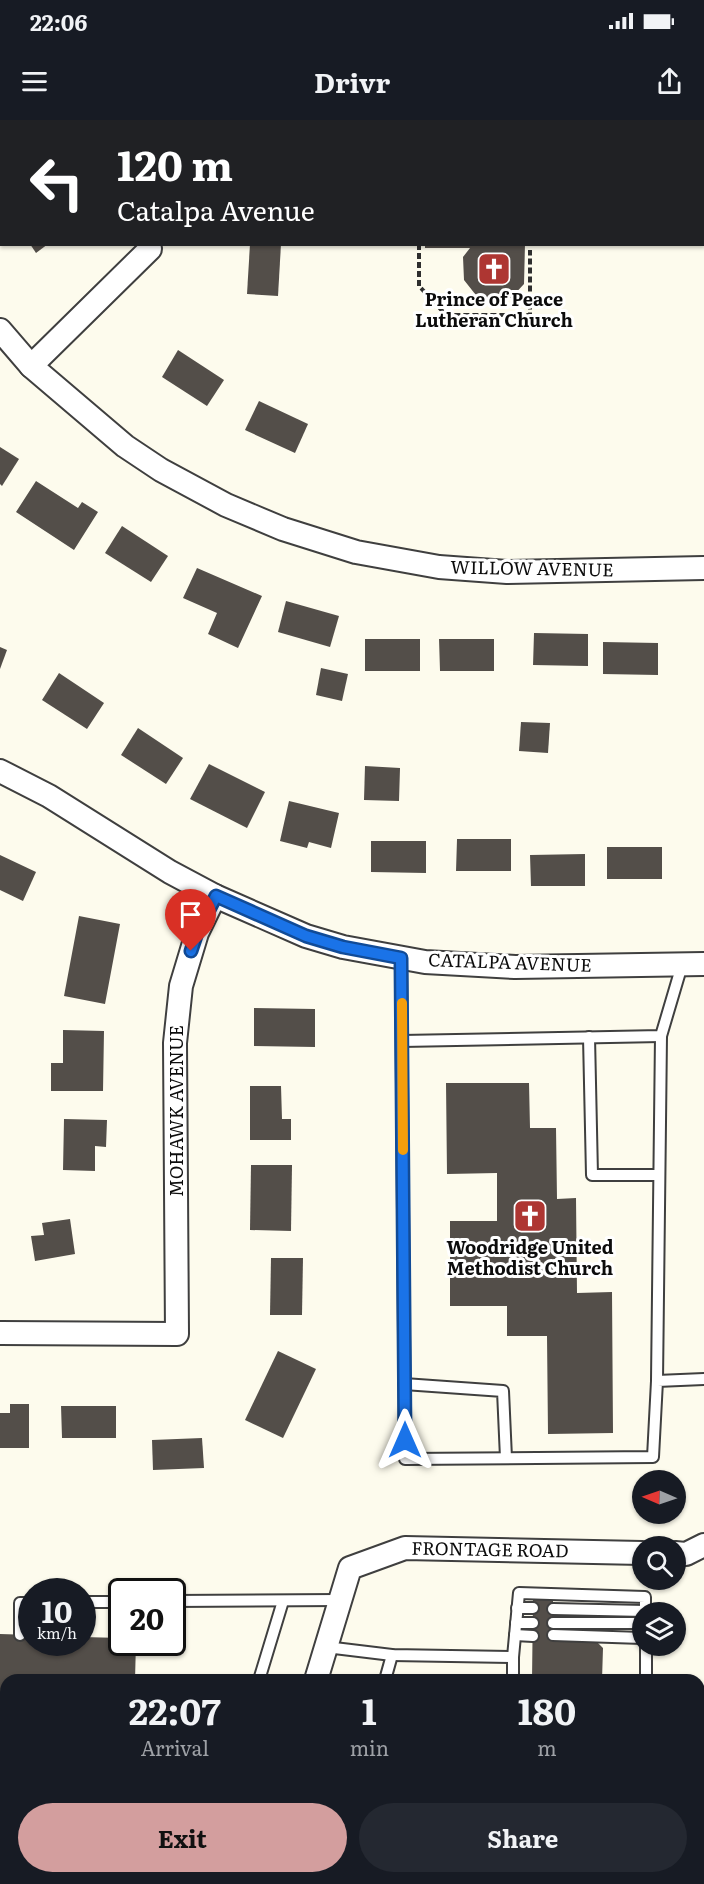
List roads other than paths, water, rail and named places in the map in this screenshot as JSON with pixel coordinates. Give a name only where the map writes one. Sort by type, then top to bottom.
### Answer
[{"type":"street","points":[[31,366],[150,249]]},
{"type":"street","name":"WILLOW AVENUE","points":[[0,330],[31,366],[125,446],[161,470],[226,505],[283,529],[356,552],[439,567],[507,572],[704,568]]},
{"type":"street","name":"CATALPA AVENUE","points":[[0,771],[49,796],[170,872],[216,896],[306,936],[343,947],[401,958],[515,967],[693,964]]},
{"type":"street","name":"MOHAWK AVENUE","points":[[0,1333],[177,1334],[175,1043],[181,986],[197,933],[216,896]]},
{"type":"street","points":[[686,1554],[704,1545]]},
{"type":"street","name":"FRONTAGE ROAD","points":[[318,1674],[350,1568],[405,1548],[632,1553]]},
{"type":"lane","points":[[401,958],[405,1459],[654,1457],[661,1036],[693,964]]},
{"type":"lane","points":[[402,1041],[661,1036]]},
{"type":"lane","points":[[589,1037],[592,1175],[659,1175]]},
{"type":"lane","points":[[657,1381],[704,1379]]},
{"type":"lane","points":[[404,1384],[503,1391],[506,1458]]},
{"type":"lane","points":[[513,1674],[519,1593],[645,1597],[645,1602]]},
{"type":"lane","points":[[262,1674],[283,1600]]},
{"type":"lane","points":[[186,1602],[340,1600]]},
{"type":"lane","points":[[517,1608],[533,1608]]},
{"type":"lane","points":[[553,1609],[632,1612]]},
{"type":"lane","points":[[516,1623],[533,1623]]},
{"type":"lane","points":[[553,1623],[632,1623]]},
{"type":"lane","points":[[515,1635],[533,1636]]},
{"type":"lane","points":[[553,1635],[632,1638]]},
{"type":"lane","points":[[326,1647],[392,1655],[513,1657]]},
{"type":"lane","points":[[387,1674],[392,1655]]},
{"type":"lane","points":[[646,1656],[646,1674]]},
{"type":"place","name":"Prince of Peace Lutheran Church","points":[[494,269]]},
{"type":"place","name":"Woodridge United Methodist Church","points":[[530,1216]]}]
